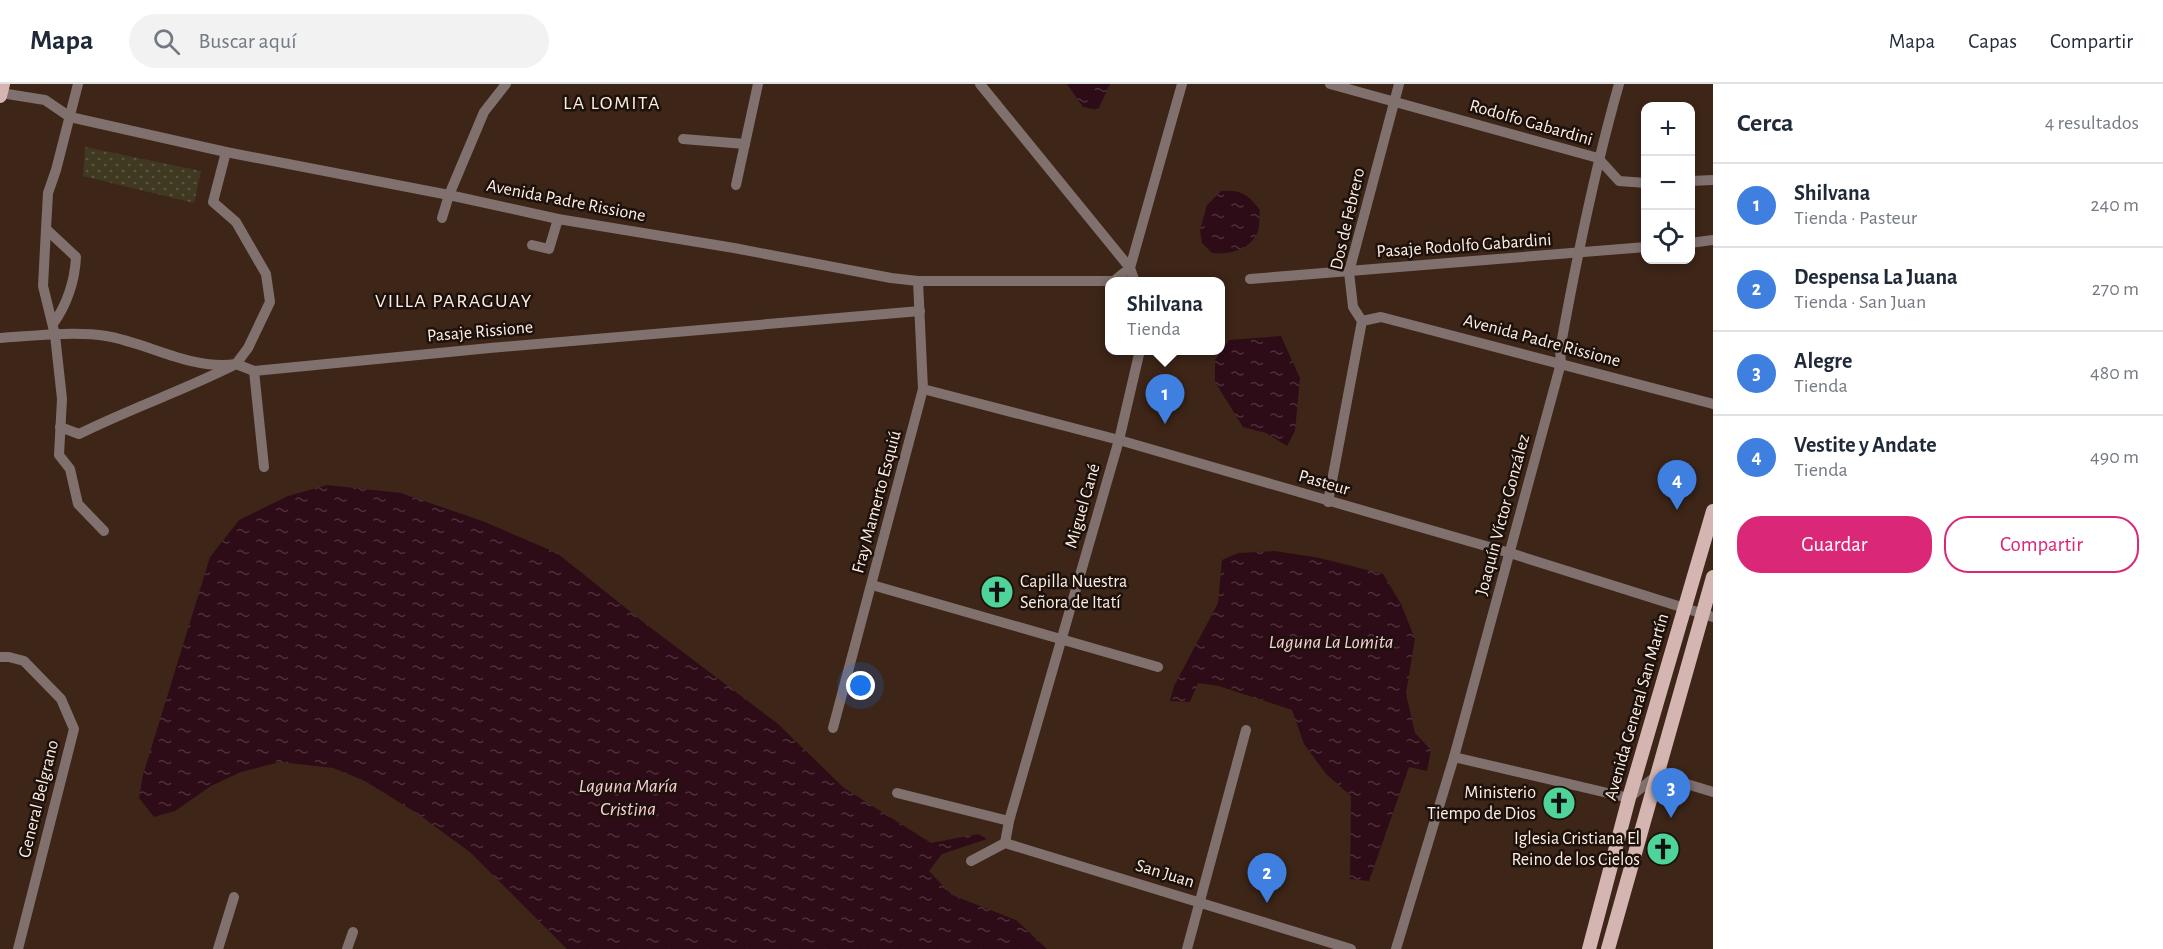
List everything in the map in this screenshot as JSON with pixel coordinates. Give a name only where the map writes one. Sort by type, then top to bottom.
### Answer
[{"type":"main road","name":"Avenida General San Martín","points":[[1589,949],[1629,798],[1713,511]]},
{"type":"main road","name":"Avenida General San Martín","points":[[1608,949],[1657,775],[1708,615],[1713,577]]},
{"type":"street","points":[[78,84],[48,193],[43,286],[54,330],[62,399],[59,455],[70,470],[78,504],[104,531]]},
{"type":"street","points":[[442,218],[449,195],[484,112],[506,84]]},
{"type":"street","points":[[736,185],[758,84]]},
{"type":"street","points":[[980,84],[1130,268],[1133,277]]},
{"type":"street","points":[[1130,268],[1182,84]]},
{"type":"street","name":"Rodolfo Gabardini","points":[[1330,84],[1598,158],[1619,181],[1641,183]]},
{"type":"street","name":"Dos de Febrero","points":[[1362,321],[1353,307],[1349,272],[1399,84]]},
{"type":"street","name":"Joaquín Víctor González","points":[[1396,949],[1454,757],[1560,363],[1560,350],[1577,254],[1598,158],[1619,84]]},
{"type":"street","name":"Avenida Padre Rissione","points":[[1,91],[45,100],[70,117],[226,152],[449,195],[558,219],[918,281],[1105,281]]},
{"type":"street","points":[[683,138],[745,144]]},
{"type":"street","points":[[60,427],[79,434],[123,412],[195,385],[236,364],[248,348],[270,302],[266,274],[236,222],[213,202],[226,152]]},
{"type":"street","points":[[1695,181],[1713,180]]},
{"type":"street","points":[[532,245],[549,249],[558,219]]},
{"type":"street","points":[[46,229],[76,257],[75,271],[54,330]]},
{"type":"street","points":[[1695,242],[1713,240]]},
{"type":"street","name":"Pasaje Rodolfo Gabardini","points":[[1250,279],[1641,248]]},
{"type":"street","name":"Avenida Padre Rissione","points":[[1119,277],[1130,268]]},
{"type":"street","name":"Fray Mamerto Esquiú","points":[[833,728],[923,389],[918,281]]},
{"type":"street","name":"Pasaje Rissione","points":[[0,338],[54,330],[106,336],[186,359],[221,366],[236,364],[254,370],[920,310]]},
{"type":"street","name":"Avenida Padre Rissione","points":[[1362,321],[1381,317],[1713,404]]},
{"type":"street","points":[[1328,502],[1362,321]]},
{"type":"street","name":"Miguel Cané","points":[[1005,843],[1009,821],[1119,440],[1139,355]]},
{"type":"street","points":[[254,370],[264,467]]},
{"type":"street","name":"Pasteur","points":[[923,389],[1119,440],[1510,553],[1708,615]]},
{"type":"street","points":[[872,585],[1158,667]]},
{"type":"street","name":"General Belgrano","points":[[0,657],[24,661],[61,699],[74,729],[18,949]]},
{"type":"street","points":[[1187,949],[1246,730]]},
{"type":"street","points":[[1454,757],[1629,798],[1657,775],[1713,792]]},
{"type":"street","points":[[897,793],[1009,821]]},
{"type":"street","points":[[971,861],[1005,843]]},
{"type":"street","name":"San Juan","points":[[1005,843],[1351,949]]},
{"type":"street","points":[[218,949],[234,897]]},
{"type":"street","points":[[347,949],[353,932]]},
{"type":"shaded area","points":[[85,147],[201,171],[194,203],[83,176]]},
{"type":"water","points":[[1067,84],[1110,84],[1098,110],[1083,107]]},
{"type":"water","points":[[1221,191],[1239,192],[1251,200],[1260,210],[1259,226],[1255,237],[1245,247],[1232,252],[1212,253],[1202,243],[1200,230],[1207,205]]},
{"type":"water","points":[[1281,336],[1300,378],[1295,431],[1287,446],[1266,433],[1243,427],[1215,382],[1215,360],[1218,355],[1225,355],[1225,346],[1229,340]]},
{"type":"water","name":"Laguna María Cristina","points":[[327,485],[401,493],[485,522],[557,553],[647,625],[777,723],[844,788],[931,843],[978,834],[987,839],[942,854],[929,871],[952,895],[1016,920],[1047,949],[567,949],[471,853],[418,814],[365,781],[333,768],[280,762],[241,772],[211,786],[175,811],[154,817],[139,798],[143,775],[210,557],[239,520],[288,496]]},
{"type":"water","name":"Laguna La Lomita","points":[[1275,551],[1320,558],[1383,574],[1401,604],[1415,639],[1406,693],[1415,733],[1431,750],[1427,771],[1409,767],[1369,881],[1350,879],[1351,796],[1326,774],[1304,744],[1292,710],[1219,686],[1198,683],[1190,702],[1170,701],[1174,686],[1218,603],[1222,560],[1238,553]]},
{"type":"place","name":"Shilvana","points":[[1165,424]]},
{"type":"place","name":"Vestite y Andate","points":[[1677,510]]},
{"type":"place","name":"Capilla Nuestra Señora de Itatí","points":[[997,592]]},
{"type":"place","name":"Ministerio Tiempo de Dios","points":[[1559,803]]},
{"type":"place","name":"Alegre","points":[[1671,818]]},
{"type":"place","name":"Iglesia Cristiana El Reino de los Cielos","points":[[1663,849]]},
{"type":"place","name":"Despensa La Juana","points":[[1267,903]]},
{"type":"district","name":"LA LOMITA","points":[[612,103]]},
{"type":"district","name":"VILLA PARAGUAY","points":[[454,301]]}]
